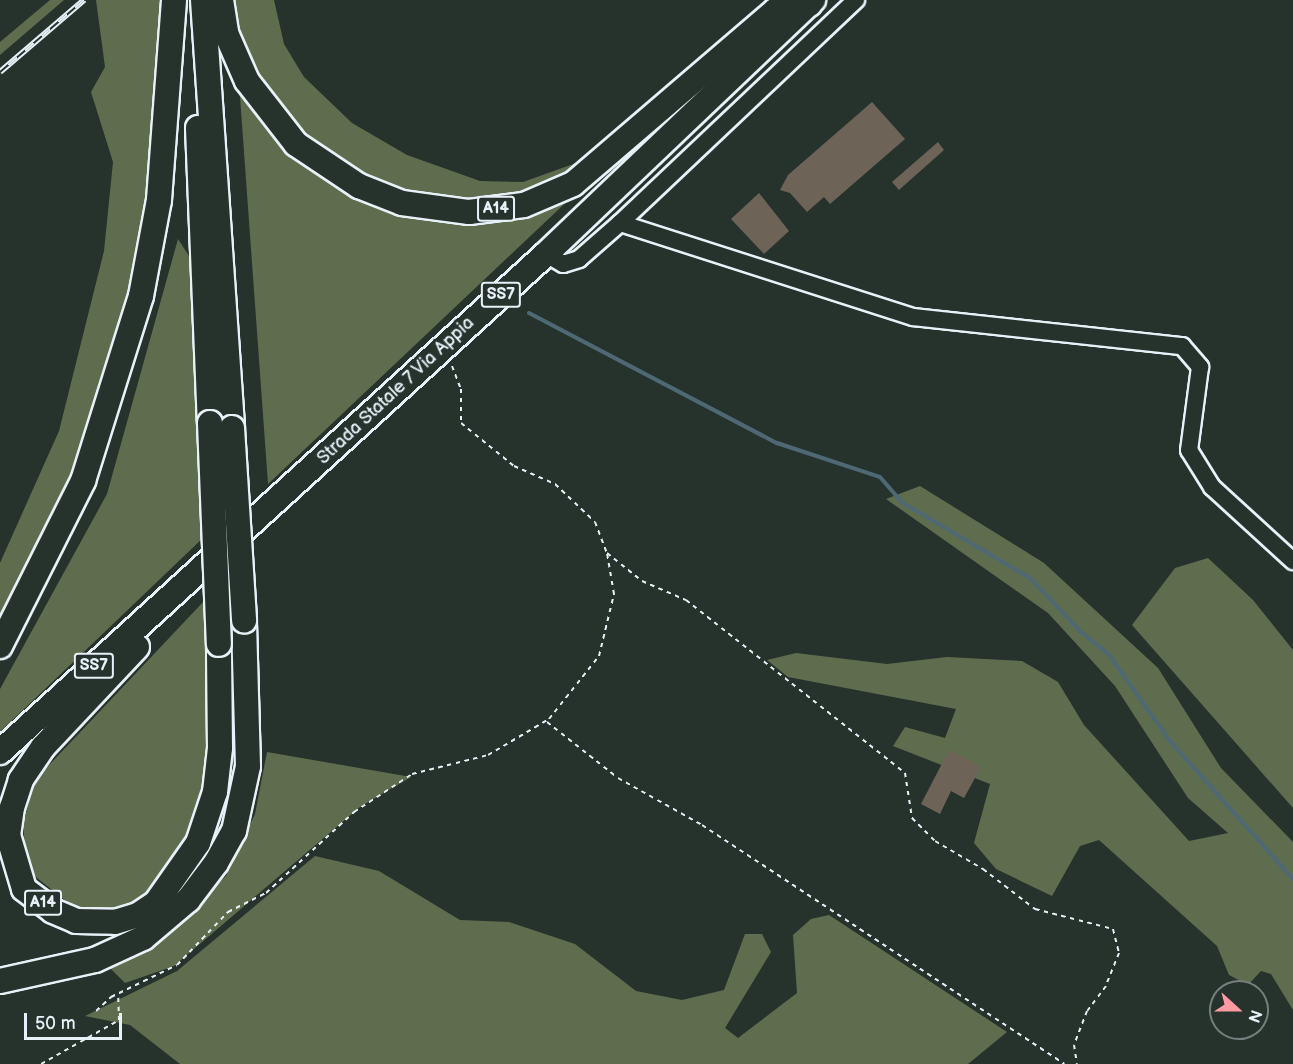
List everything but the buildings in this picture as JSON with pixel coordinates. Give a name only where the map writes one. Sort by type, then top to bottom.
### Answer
[{"type":"highway","name":"A14","points":[[220,0],[226,33],[247,81],[296,144],[359,186],[402,203],[469,212],[524,205],[573,184],[776,10],[811,2]]},
{"type":"highway","name":"Strada Statale 7 Via Appia","points":[[0,752],[546,254],[811,2]]},
{"type":"highway","name":"A14","points":[[0,981],[95,960],[143,938],[188,900],[216,863],[234,831],[248,766],[244,621],[221,426],[184,3]]},
{"type":"highway","name":"A14","points":[[0,646],[83,481],[124,358],[159,201],[184,3]]},
{"type":"highway","name":"A14","points":[[189,581],[159,624],[43,747],[21,780],[8,836],[14,861],[24,889],[53,911],[95,923],[138,915],[156,903],[186,865],[215,792],[220,748],[221,426]]},
{"type":"street","points":[[546,254],[563,264],[579,259],[856,0]]},
{"type":"street","points":[[620,222],[913,317],[1182,346],[1200,367],[1201,386],[1189,435],[1193,459],[1212,487],[1293,561]]},
{"type":"path","points":[[96,1011],[118,993],[177,965],[228,912],[266,893],[354,812],[412,774],[488,755],[546,721],[599,656],[614,594],[607,553],[595,522],[555,484],[514,465],[461,423],[461,388],[439,351]]},
{"type":"path","points":[[607,553],[642,581],[686,600],[905,773],[912,818],[935,841],[983,869],[1035,909],[1113,929],[1119,953],[1106,986],[1087,1011],[1074,1046],[1077,1064]]},
{"type":"path","points":[[546,721],[618,778],[702,825],[1064,1064]]},
{"type":"path","points":[[41,1064],[120,1020],[118,993]]},
{"type":"green space","points":[[50,0],[64,0],[0,55],[0,42]]},
{"type":"green space","points":[[96,0],[165,0],[149,263],[84,477],[0,643],[0,563],[59,431],[104,251],[113,162],[91,92],[105,67]]},
{"type":"green space","points":[[235,0],[274,0],[284,44],[304,77],[352,123],[407,155],[480,181],[523,182],[579,162],[596,167],[522,204],[435,207],[330,161],[273,104],[238,30]]},
{"type":"green space","points":[[238,69],[304,152],[405,208],[577,192],[268,484]]},
{"type":"green space","points":[[178,239],[191,259],[205,536],[0,732],[0,689],[107,494]]},
{"type":"green space","points":[[920,486],[1044,563],[1158,668],[1221,768],[1293,842],[1293,1010],[1271,974],[1261,971],[1253,980],[1238,980],[1229,975],[1217,946],[1099,840],[1080,846],[1052,896],[996,869],[974,843],[990,784],[893,746],[905,727],[945,738],[956,709],[788,677],[767,660],[796,653],[887,664],[947,657],[1022,661],[1058,682],[1084,725],[1189,841],[1228,833],[1188,798],[1115,686],[1048,613],[886,499]]},
{"type":"green space","points":[[1208,558],[1253,600],[1293,650],[1293,808],[1132,625],[1175,568]]},
{"type":"green space","points":[[205,600],[212,753],[207,809],[145,909],[80,912],[27,870],[23,824],[35,780]]},
{"type":"green space","points":[[267,752],[411,777],[360,807],[174,966],[125,983],[108,966],[161,939],[226,876],[255,814]]},
{"type":"green space","points":[[315,856],[379,871],[460,920],[509,922],[575,944],[636,991],[682,1000],[724,990],[745,934],[762,934],[771,952],[725,1028],[738,1038],[797,993],[793,935],[811,919],[829,915],[1007,1032],[968,1064],[180,1064],[130,1025],[85,1016],[177,971]]},
{"type":"waterway","points":[[529,313],[777,443],[880,477],[903,503],[1030,578],[1081,632],[1109,655],[1170,741],[1293,879]]},
{"type":"railway","points":[[0,72],[84,0]]}]
